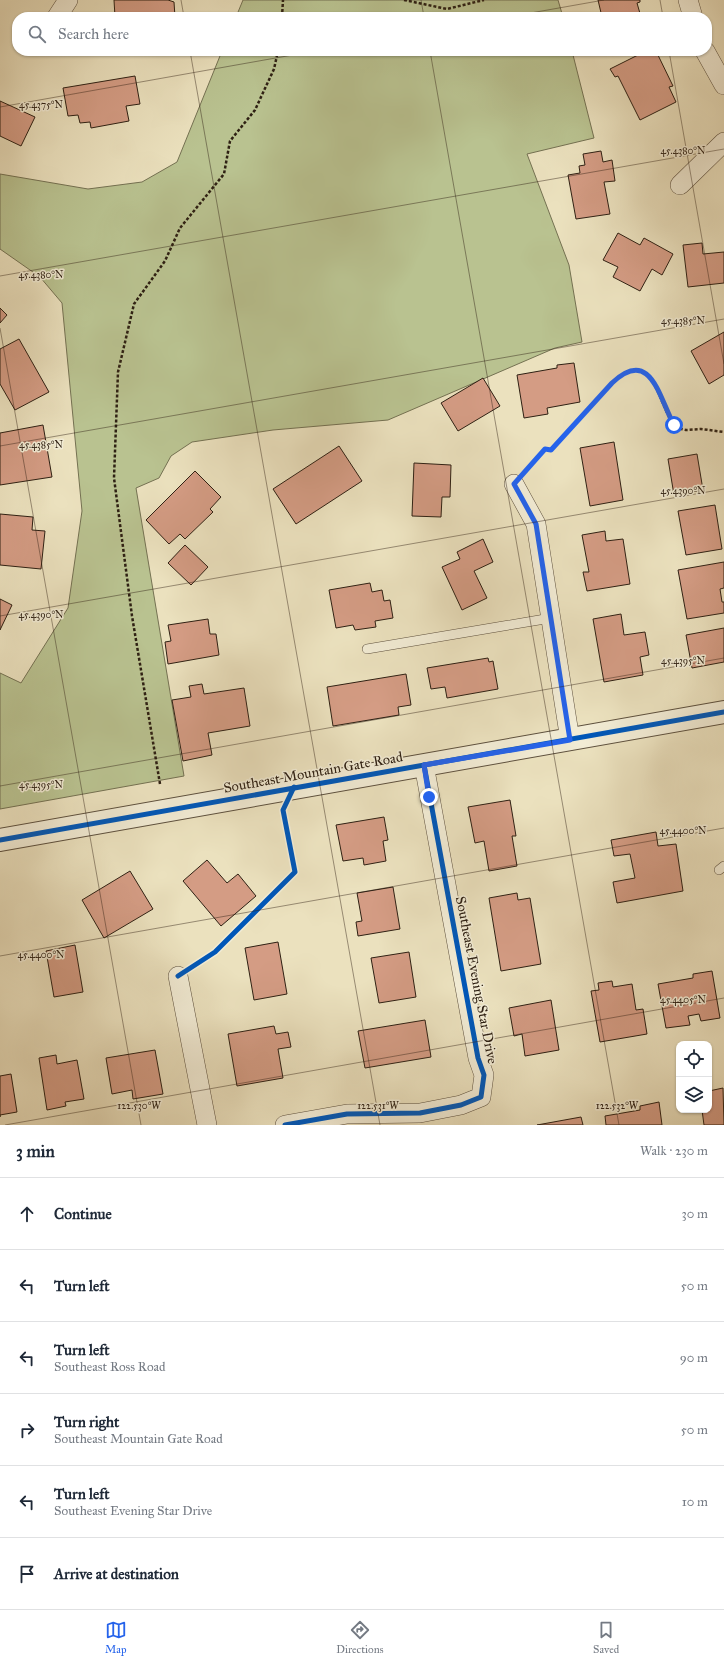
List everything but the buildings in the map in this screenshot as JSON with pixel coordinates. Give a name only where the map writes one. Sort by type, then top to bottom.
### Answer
[{"type":"street","points":[[60,12],[68,0]]},
{"type":"street","points":[[688,0],[691,12]]},
{"type":"street","points":[[708,56],[724,85]]},
{"type":"street","points":[[680,185],[724,142]]},
{"type":"street","points":[[514,484],[536,524],[570,740]]},
{"type":"street","name":"Southeast Mountain Gate Road","points":[[0,840],[724,712]]},
{"type":"street","name":"Southeast Evening Star Drive","points":[[285,1125],[347,1114],[420,1113],[461,1105],[481,1097],[484,1075],[476,1050],[424,765]]},
{"type":"street","points":[[178,976],[207,1125]]},
{"type":"lane","points":[[367,649],[551,618]]},
{"type":"path","points":[[282,12],[283,0]]},
{"type":"path","points":[[404,0],[447,9],[484,0]]},
{"type":"path","points":[[160,784],[132,616],[114,478],[118,372],[134,304],[165,261],[180,228],[224,174],[230,141],[255,110],[274,69],[277,56]]},
{"type":"path","points":[[514,484],[545,449],[551,450],[612,383],[628,371],[636,370],[644,372],[653,380],[676,428],[680,430],[701,429],[724,432]]},
{"type":"green space","points":[[243,0],[558,0],[562,12],[238,12]]},
{"type":"green space","points":[[220,56],[573,56],[594,138],[527,154],[569,265],[582,342],[555,348],[388,420],[273,430],[192,442],[171,456],[159,478],[136,488],[184,776],[0,809],[0,673],[21,683],[68,608],[82,511],[62,303],[40,277],[0,249],[0,174],[88,189],[142,182],[177,162]]},
{"type":"cycle path","points":[[0,840],[724,712]]},
{"type":"cycle path","points":[[285,1125],[347,1114],[420,1113],[461,1105],[481,1097],[484,1075],[478,1058],[424,765]]},
{"type":"cycle path","points":[[178,976],[215,952],[295,872],[283,810],[294,787]]},
{"type":"route","points":[[429,797],[424,765],[570,740],[536,524],[514,484],[545,449],[551,450],[612,383],[628,371],[636,370],[644,372],[653,380],[674,425]]}]
